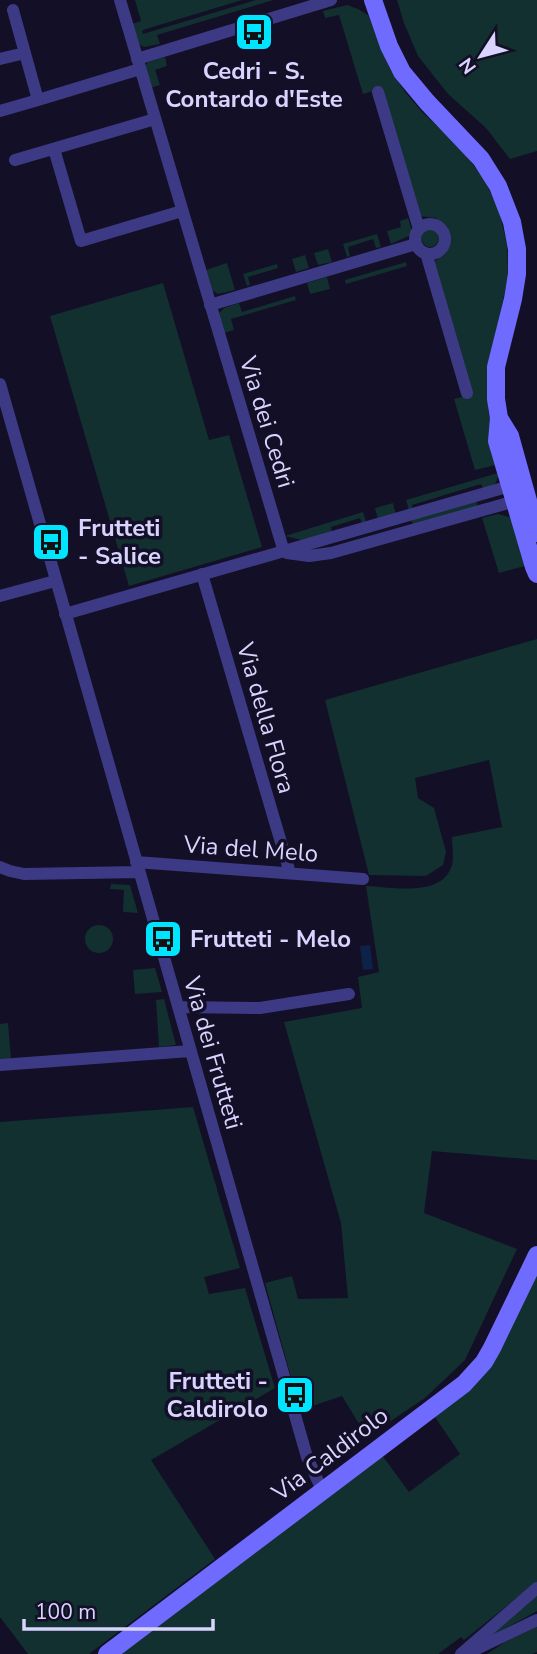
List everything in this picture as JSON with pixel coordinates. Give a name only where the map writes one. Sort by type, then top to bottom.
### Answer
[{"type":"street","name":"Via dei Cedri","points":[[120,0],[284,552]]},
{"type":"street","points":[[0,111],[331,0]]},
{"type":"street","points":[[373,0],[389,46],[402,72],[426,102],[481,159],[498,187],[512,222],[517,249],[517,274],[496,367],[495,389],[499,418],[510,436],[537,533]]},
{"type":"street","points":[[13,10],[38,100]]},
{"type":"street","points":[[0,59],[25,53]]},
{"type":"street","points":[[378,92],[419,229]]},
{"type":"street","points":[[15,160],[155,119]]},
{"type":"street","points":[[54,149],[81,241],[182,211]]},
{"type":"street","points":[[210,305],[421,248],[432,253],[440,249],[445,242],[444,233],[434,224],[425,225],[416,234],[421,248],[467,393]]},
{"type":"street","name":"Via dei Frutteti","points":[[0,384],[307,1457],[321,1490]]},
{"type":"street","points":[[65,614],[268,554],[284,552],[406,517],[525,490]]},
{"type":"street","points":[[284,552],[309,556],[331,553],[410,531],[525,490]]},
{"type":"street","points":[[525,490],[536,569]]},
{"type":"street","points":[[406,517],[410,531]]},
{"type":"street","points":[[374,526],[378,540]]},
{"type":"street","name":"Via della Flora","points":[[202,573],[289,873]]},
{"type":"street","points":[[0,596],[55,581]]},
{"type":"street","name":"Via del Melo","points":[[0,867],[24,874],[137,867],[363,879]]},
{"type":"street","points":[[178,1007],[260,1008],[349,994]]},
{"type":"street","points":[[0,1065],[190,1051]]},
{"type":"street","name":"Via Caldirolo","points":[[107,1654],[321,1490],[453,1394],[474,1374],[492,1348],[537,1255]]},
{"type":"street","points":[[463,1654],[537,1588]]},
{"type":"street","points":[[463,1654],[537,1620]]},
{"type":"green space","points":[[135,0],[242,0],[146,29],[142,31],[143,34],[256,0],[273,0],[157,35],[160,44],[144,47],[137,43],[132,24],[141,21]]},
{"type":"green space","points":[[397,0],[537,0],[537,151],[510,159],[486,128],[448,94],[418,56]]},
{"type":"green space","points":[[347,5],[368,15],[390,69],[405,92],[423,113],[457,144],[484,179],[499,211],[507,245],[508,277],[490,359],[488,409],[500,464],[475,470],[454,399],[472,394],[434,262],[445,251],[448,236],[436,218],[419,216],[381,89],[363,94],[339,15],[325,18],[323,11]]},
{"type":"green space","points":[[165,57],[167,66],[155,70],[160,85],[150,88],[145,66],[148,62]]},
{"type":"green space","points":[[408,218],[411,235],[391,244],[387,231],[401,227],[400,221]]},
{"type":"green space","points":[[430,229],[436,232],[439,238],[436,244],[430,247],[424,244],[421,238],[424,232]]},
{"type":"green space","points":[[377,234],[381,247],[376,248],[373,239],[348,247],[350,256],[347,257],[343,244]]},
{"type":"green space","points":[[328,249],[332,262],[318,265],[314,253]]},
{"type":"green space","points":[[305,255],[309,268],[296,272],[292,259]]},
{"type":"green space","points":[[406,262],[407,266],[346,284],[345,280]]},
{"type":"green space","points":[[227,263],[235,290],[218,294],[212,290],[206,270]]},
{"type":"green space","points":[[277,264],[278,268],[248,277],[250,285],[247,286],[243,274]]},
{"type":"green space","points":[[327,277],[330,289],[310,294],[307,283]]},
{"type":"green space","points":[[163,283],[209,440],[229,435],[262,547],[129,586],[50,316]]},
{"type":"green space","points":[[295,296],[296,300],[231,319],[234,330],[224,333],[219,313],[224,308],[239,303],[242,312]]},
{"type":"green space","points":[[498,473],[494,484],[484,491],[481,484],[412,505],[413,512],[410,514],[406,500]]},
{"type":"green space","points":[[476,500],[478,507],[413,526],[411,519]]},
{"type":"green space","points":[[393,503],[396,515],[378,520],[375,508]]},
{"type":"green space","points":[[363,512],[367,525],[363,527],[360,518],[331,527],[333,536],[305,541],[285,536]]},
{"type":"green space","points":[[498,514],[513,520],[529,565],[499,573],[482,518]]},
{"type":"green space","points":[[537,639],[537,1160],[432,1151],[424,1213],[517,1249],[465,1360],[425,1398],[367,1437],[342,1396],[300,1410],[265,1283],[292,1276],[298,1299],[348,1298],[341,1223],[284,1022],[362,1008],[358,977],[379,972],[366,886],[415,888],[438,882],[447,875],[452,865],[452,837],[502,827],[489,760],[415,778],[418,798],[434,808],[446,852],[443,865],[426,876],[369,875],[325,700]]},
{"type":"green space","points":[[111,884],[130,885],[138,913],[123,912],[124,890],[110,889]]},
{"type":"green space","points":[[99,925],[109,929],[113,939],[109,949],[99,953],[89,949],[85,939],[89,929]]},
{"type":"green space","points":[[155,968],[162,992],[135,994],[133,970]]},
{"type":"green space","points":[[164,999],[176,1045],[159,1047],[156,1000]]},
{"type":"green space","points":[[8,1023],[11,1059],[0,1060],[0,1024]]},
{"type":"green space","points":[[193,1107],[240,1268],[204,1277],[209,1294],[245,1288],[275,1388],[151,1460],[215,1559],[89,1654],[28,1654],[0,1617],[0,1122]]},
{"type":"green space","points":[[537,1272],[537,1582],[464,1640],[461,1637],[438,1654],[121,1654],[382,1455],[409,1492],[460,1454],[435,1417]]},
{"type":"green space","points":[[537,1596],[537,1611],[486,1639]]},
{"type":"green space","points":[[537,1627],[537,1652],[487,1654],[505,1642]]},
{"type":"water","points":[[370,945],[373,969],[363,970],[360,946]]},
{"type":"place","name":"Cedri - S. Contardo d'Este","points":[[254,32]]},
{"type":"place","name":"Frutteti - Salice","points":[[51,542]]},
{"type":"place","name":"Frutteti - Melo","points":[[163,939]]},
{"type":"place","name":"Frutteti - Caldirolo","points":[[295,1395]]}]
